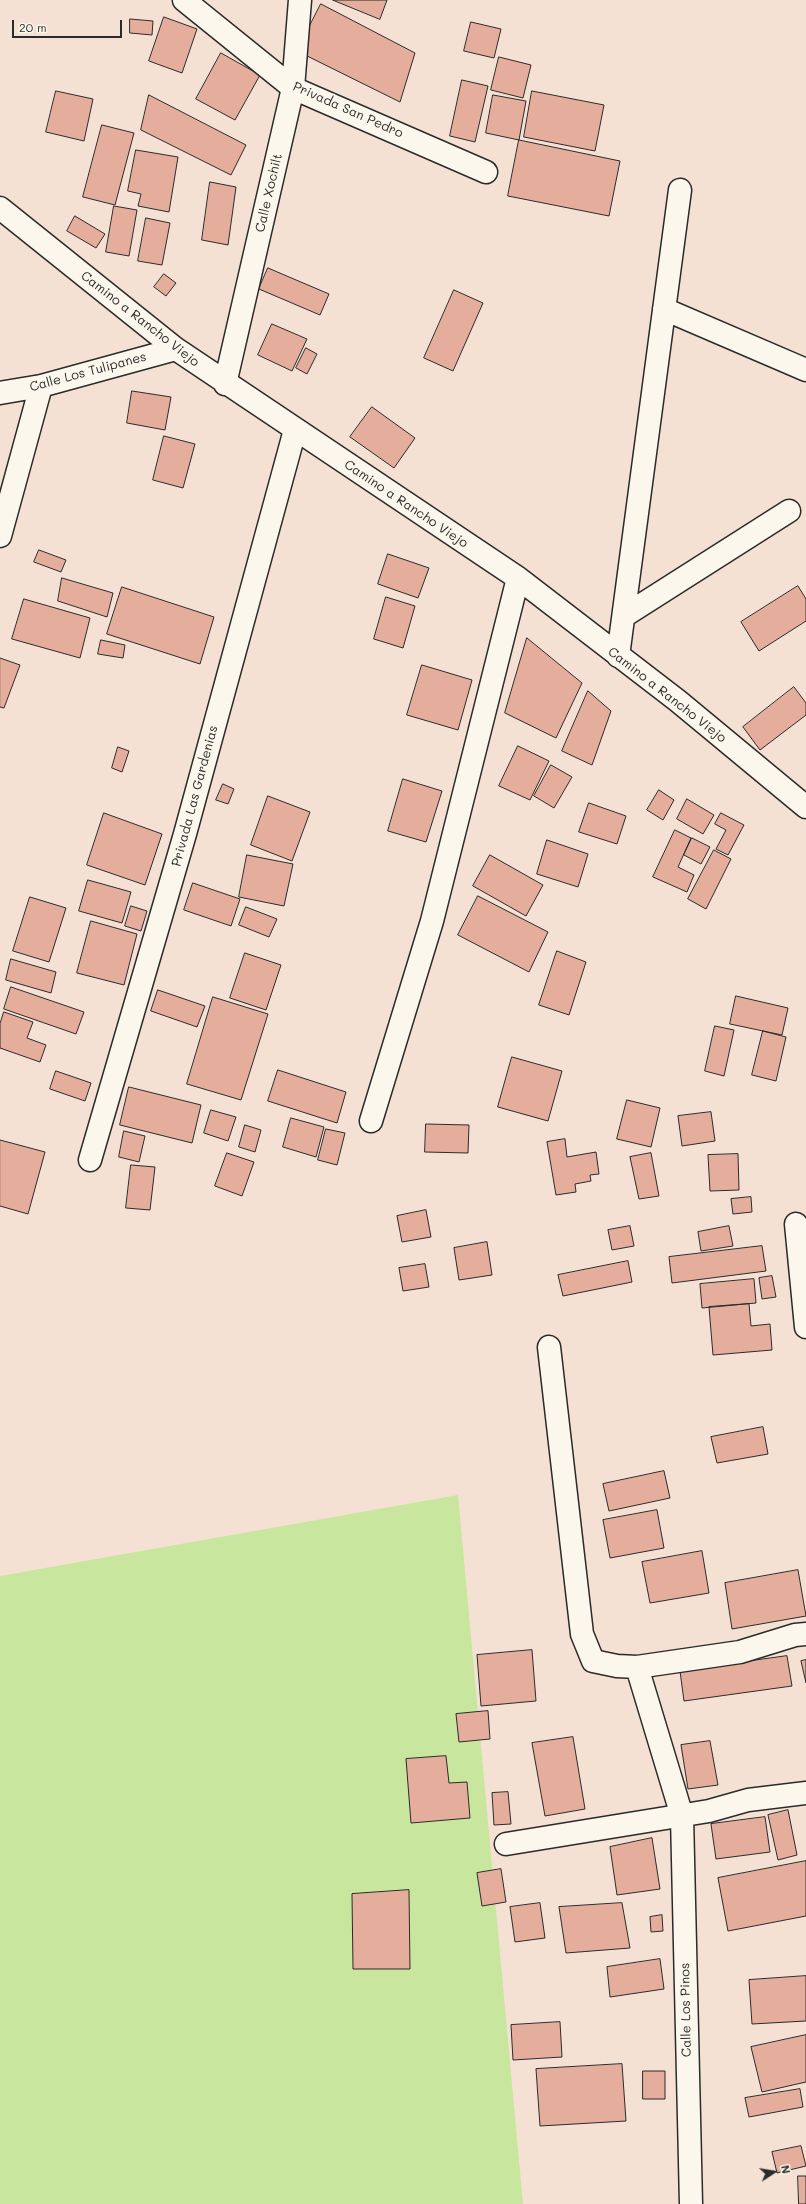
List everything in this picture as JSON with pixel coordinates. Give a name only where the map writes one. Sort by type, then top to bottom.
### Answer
[{"type":"street","name":"Privada San Pedro","points":[[184,0],[293,88],[486,172]]},
{"type":"street","name":"Calle Xochilt","points":[[225,384],[293,88],[300,0]]},
{"type":"street","points":[[618,656],[680,190]]},
{"type":"street","name":"Camino a Rancho Viejo","points":[[0,208],[176,349],[225,384],[518,578],[678,701],[806,807]]},
{"type":"street","points":[[664,309],[806,370]]},
{"type":"street","name":"Calle Los Tulipanes","points":[[0,393],[41,386],[176,349]]},
{"type":"street","points":[[0,536],[41,386]]},
{"type":"street","name":"Privada Las Gardenias","points":[[90,1160],[185,834],[295,430]]},
{"type":"street","points":[[624,616],[789,511]]},
{"type":"street","points":[[372,1121],[432,921],[518,578]]},
{"type":"street","points":[[796,1224],[806,1327]]},
{"type":"street","points":[[550,1347],[582,1634],[593,1661],[617,1666],[637,1667],[740,1652],[795,1635],[806,1634]]},
{"type":"street","name":"Calle Los Pinos","points":[[637,1667],[682,1816],[691,2204]]},
{"type":"street","points":[[506,1844],[682,1816],[709,1811],[748,1800],[806,1793]]},
{"type":"green space","points":[[458,1495],[523,2204],[0,2204],[0,1576]]},
{"type":"building","points":[[333,0],[387,0],[380,19]]},
{"type":"building","points":[[321,4],[415,53],[400,102],[297,51]]},
{"type":"building","points":[[164,17],[197,29],[182,73],[149,61]]},
{"type":"building","points":[[130,19],[153,21],[152,35],[130,33]]},
{"type":"building","points":[[471,22],[501,29],[494,58],[464,51]]},
{"type":"building","points":[[221,53],[260,75],[235,120],[196,99]]},
{"type":"building","points":[[499,57],[531,65],[523,98],[491,90]]},
{"type":"building","points":[[462,80],[488,86],[475,142],[450,136]]},
{"type":"building","points":[[56,91],[93,99],[84,141],[46,132]]},
{"type":"building","points":[[532,91],[604,105],[595,151],[524,137]]},
{"type":"building","points":[[149,95],[246,145],[231,175],[141,130]]},
{"type":"building","points":[[493,95],[526,101],[519,140],[486,133]]},
{"type":"building","points":[[102,125],[134,133],[115,205],[83,197]]},
{"type":"building","points":[[519,140],[620,161],[609,216],[508,196]]},
{"type":"building","points":[[136,150],[178,157],[169,212],[138,206],[141,194],[128,191]]},
{"type":"building","points":[[210,182],[236,187],[228,245],[202,240]]},
{"type":"building","points":[[114,206],[137,210],[129,256],[106,252]]},
{"type":"building","points":[[75,216],[105,234],[96,248],[67,231]]},
{"type":"building","points":[[146,218],[170,223],[162,265],[138,261]]},
{"type":"building","points":[[268,268],[329,294],[320,315],[259,289]]},
{"type":"building","points":[[164,274],[176,283],[166,296],[154,287]]},
{"type":"building","points":[[454,290],[483,303],[453,371],[424,358]]},
{"type":"building","points":[[272,324],[307,339],[292,371],[258,355]]},
{"type":"building","points":[[306,348],[317,354],[307,374],[296,368]]},
{"type":"building","points":[[132,391],[171,397],[165,430],[127,423]]},
{"type":"building","points":[[372,407],[415,438],[394,468],[350,437]]},
{"type":"building","points":[[164,436],[195,444],[183,488],[153,480]]},
{"type":"building","points":[[39,550],[66,560],[61,572],[34,562]]},
{"type":"building","points":[[388,554],[429,568],[418,598],[378,584]]},
{"type":"building","points":[[62,578],[113,593],[107,617],[58,601]]},
{"type":"building","points":[[798,586],[806,599],[806,621],[759,651],[741,622]]},
{"type":"building","points":[[122,587],[214,617],[200,664],[107,634]]},
{"type":"building","points":[[386,597],[415,606],[403,648],[374,639]]},
{"type":"building","points":[[24,599],[90,618],[80,658],[12,639]]},
{"type":"building","points":[[527,638],[582,683],[556,738],[505,713]]},
{"type":"building","points":[[101,640],[125,645],[123,658],[98,654]]},
{"type":"building","points":[[0,658],[20,665],[4,708],[0,707]]},
{"type":"building","points":[[422,665],[472,680],[458,730],[407,715]]},
{"type":"building","points":[[794,687],[806,703],[806,715],[760,750],[743,727]]},
{"type":"building","points":[[588,691],[611,711],[592,765],[562,751]]},
{"type":"building","points":[[518,746],[549,761],[530,800],[499,786]]},
{"type":"building","points":[[118,747],[129,751],[122,772],[112,768]]},
{"type":"building","points":[[551,765],[572,777],[554,808],[534,796]]},
{"type":"building","points":[[403,779],[442,791],[426,842],[388,831]]},
{"type":"building","points":[[223,784],[234,789],[228,804],[216,800]]},
{"type":"building","points":[[659,790],[674,800],[663,820],[647,810]]},
{"type":"building","points":[[268,796],[310,812],[292,861],[251,845]]},
{"type":"building","points":[[687,799],[714,815],[703,834],[677,819]]},
{"type":"building","points":[[589,803],[626,816],[617,844],[579,832]]},
{"type":"building","points":[[104,813],[162,834],[145,885],[87,865]]},
{"type":"building","points":[[721,813],[744,825],[728,855],[716,849],[726,830],[715,824]]},
{"type":"building","points":[[675,830],[691,838],[678,867],[694,875],[687,892],[653,877]]},
{"type":"building","points":[[692,838],[710,847],[701,864],[684,855]]},
{"type":"building","points":[[547,840],[588,854],[578,887],[537,874]]},
{"type":"building","points":[[714,850],[731,859],[706,909],[688,899]]},
{"type":"building","points":[[247,855],[293,864],[284,906],[239,897]]},
{"type":"building","points":[[490,855],[543,885],[526,916],[473,886]]},
{"type":"building","points":[[88,880],[131,892],[122,923],[79,911]]},
{"type":"building","points":[[193,883],[240,899],[231,926],[184,910]]},
{"type":"building","points":[[478,896],[548,932],[529,972],[458,935]]},
{"type":"building","points":[[30,897],[66,908],[49,962],[13,951]]},
{"type":"building","points":[[131,906],[147,911],[141,931],[125,926]]},
{"type":"building","points":[[246,907],[277,919],[269,937],[239,925]]},
{"type":"building","points":[[91,921],[137,934],[124,985],[77,973]]},
{"type":"building","points":[[557,951],[586,962],[569,1015],[539,1005]]},
{"type":"building","points":[[245,953],[281,965],[266,1010],[230,998]]},
{"type":"building","points":[[11,959],[56,972],[51,993],[6,980]]},
{"type":"building","points":[[11,987],[84,1012],[76,1034],[4,1009]]},
{"type":"building","points":[[158,990],[205,1006],[197,1027],[151,1011]]},
{"type":"building","points":[[736,996],[788,1008],[782,1035],[730,1024]]},
{"type":"building","points":[[213,997],[268,1014],[241,1100],[187,1084]]},
{"type":"building","points":[[4,1012],[33,1022],[27,1038],[46,1045],[40,1062],[0,1048],[0,1024]]},
{"type":"building","points":[[715,1026],[734,1030],[724,1076],[705,1071]]},
{"type":"building","points":[[763,1031],[786,1037],[776,1081],[752,1075]]},
{"type":"building","points":[[512,1057],[562,1071],[548,1121],[498,1107]]},
{"type":"building","points":[[278,1070],[346,1092],[337,1123],[268,1101]]},
{"type":"building","points":[[56,1071],[91,1083],[85,1101],[50,1089]]},
{"type":"building","points":[[129,1087],[201,1105],[192,1143],[120,1125]]},
{"type":"building","points":[[627,1100],[660,1108],[651,1147],[617,1139]]},
{"type":"building","points":[[211,1110],[236,1117],[228,1141],[204,1133]]},
{"type":"building","points":[[711,1112],[715,1141],[682,1146],[678,1116]]},
{"type":"building","points":[[291,1118],[324,1127],[316,1157],[283,1147]]},
{"type":"building","points":[[426,1124],[469,1125],[468,1153],[425,1152]]},
{"type":"building","points":[[245,1125],[261,1130],[255,1152],[239,1147]]},
{"type":"building","points":[[326,1129],[345,1133],[337,1165],[318,1160]]},
{"type":"building","points":[[124,1131],[145,1136],[139,1162],[119,1157]]},
{"type":"building","points":[[565,1139],[567,1157],[596,1152],[599,1174],[590,1175],[591,1181],[575,1184],[576,1192],[556,1195],[547,1142]]},
{"type":"building","points":[[0,1140],[45,1152],[28,1214],[0,1206]]},
{"type":"building","points":[[227,1153],[254,1162],[242,1196],[215,1186]]},
{"type":"building","points":[[651,1153],[659,1196],[639,1199],[630,1157]]},
{"type":"building","points":[[738,1154],[739,1190],[710,1191],[708,1155]]},
{"type":"building","points":[[131,1165],[155,1167],[150,1210],[126,1208]]},
{"type":"building","points":[[751,1197],[752,1212],[733,1214],[731,1199]]},
{"type":"building","points":[[426,1210],[431,1237],[402,1242],[397,1216]]},
{"type":"building","points":[[630,1226],[634,1246],[612,1250],[608,1230]]},
{"type":"building","points":[[729,1226],[733,1246],[701,1251],[698,1232]]},
{"type":"building","points":[[487,1242],[492,1275],[459,1280],[454,1248]]},
{"type":"building","points":[[762,1246],[766,1271],[672,1283],[669,1257]]},
{"type":"building","points":[[628,1261],[632,1282],[563,1296],[558,1275]]},
{"type":"building","points":[[425,1264],[429,1287],[403,1291],[399,1268]]},
{"type":"building","points":[[772,1276],[776,1297],[762,1299],[759,1278]]},
{"type":"building","points":[[754,1279],[756,1303],[702,1308],[700,1284]]},
{"type":"building","points":[[749,1304],[751,1326],[770,1324],[772,1350],[713,1355],[709,1307]]},
{"type":"building","points":[[763,1427],[768,1454],[717,1463],[711,1437]]},
{"type":"building","points":[[664,1471],[670,1498],[609,1511],[603,1484]]},
{"type":"building","points":[[657,1510],[664,1548],[610,1558],[603,1520]]},
{"type":"building","points":[[702,1551],[709,1593],[650,1603],[642,1562]]},
{"type":"building","points":[[798,1570],[806,1616],[732,1629],[725,1583]]},
{"type":"building","points":[[532,1650],[536,1701],[481,1706],[477,1655]]},
{"type":"building","points":[[787,1656],[792,1686],[684,1701],[680,1671]]},
{"type":"building","points":[[806,1660],[806,1683],[801,1661]]},
{"type":"building","points":[[488,1711],[490,1739],[459,1742],[456,1714]]},
{"type":"building","points":[[573,1737],[585,1809],[545,1816],[532,1743]]},
{"type":"building","points":[[710,1741],[718,1785],[688,1789],[681,1745]]},
{"type":"building","points":[[446,1756],[449,1783],[467,1782],[470,1818],[411,1823],[406,1759]]},
{"type":"building","points":[[508,1792],[511,1824],[494,1825],[492,1793]]},
{"type":"building","points":[[788,1810],[797,1855],[778,1860],[768,1815]]},
{"type":"building","points":[[765,1817],[770,1852],[716,1859],[711,1824]]},
{"type":"building","points":[[652,1838],[660,1889],[617,1895],[610,1847]]},
{"type":"building","points":[[806,1861],[806,1916],[728,1931],[718,1878]]},
{"type":"building","points":[[501,1869],[506,1902],[482,1906],[477,1873]]},
{"type":"building","points":[[409,1890],[410,1969],[353,1969],[352,1894]]},
{"type":"building","points":[[540,1903],[545,1938],[515,1942],[510,1907]]},
{"type":"building","points":[[622,1903],[630,1948],[566,1953],[559,1907]]},
{"type":"building","points":[[662,1915],[663,1931],[651,1932],[650,1917]]},
{"type":"building","points":[[660,1959],[664,1989],[610,1997],[607,1967]]},
{"type":"building","points":[[806,1976],[806,2021],[752,2024],[749,1980]]},
{"type":"building","points":[[560,2022],[562,2057],[513,2060],[511,2025]]},
{"type":"building","points":[[806,2035],[806,2082],[762,2092],[751,2047]]},
{"type":"building","points":[[622,2064],[626,2121],[540,2126],[536,2069]]},
{"type":"building","points":[[643,2071],[665,2071],[665,2099],[643,2099]]},
{"type":"building","points":[[800,2089],[803,2107],[749,2117],[745,2098]]},
{"type":"building","points":[[801,2146],[806,2166],[777,2173],[772,2152]]},
{"type":"building","points":[[798,2176],[806,2176],[806,2204],[799,2204]]}]
